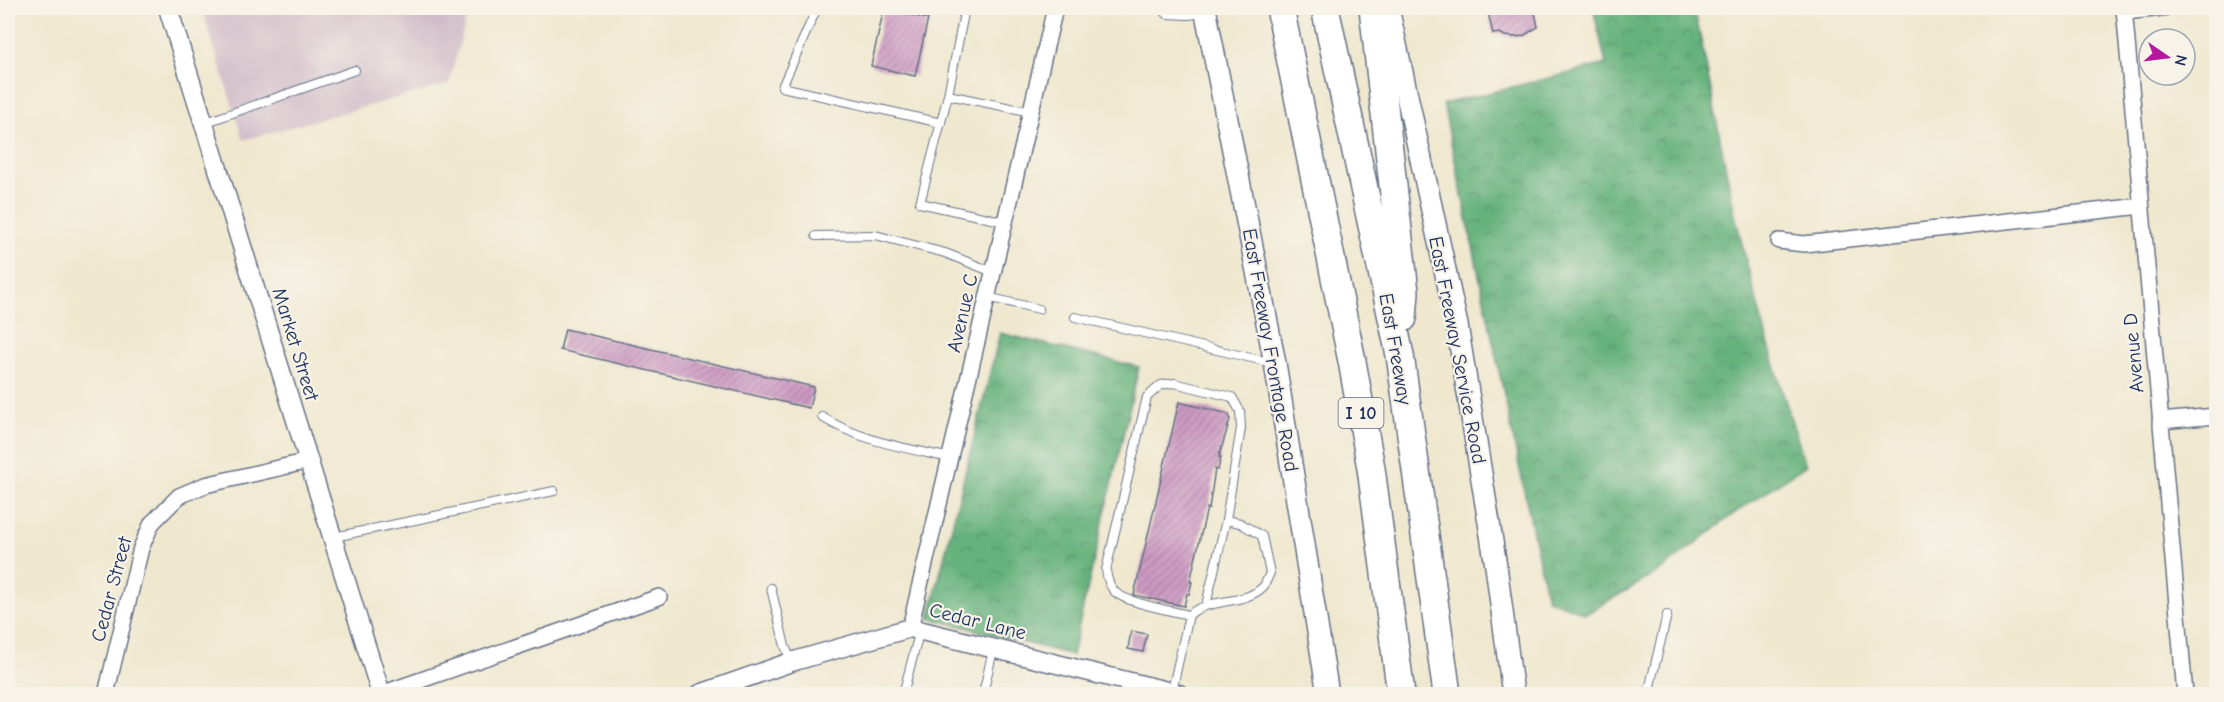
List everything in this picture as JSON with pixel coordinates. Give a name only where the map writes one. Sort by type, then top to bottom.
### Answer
[{"type":"highway","points":[[1268,8],[1306,135]]},
{"type":"highway","name":"I 10","points":[[1280,8],[1350,349],[1369,457],[1401,694]]},
{"type":"highway","name":"East Freeway","points":[[1325,8],[1400,355],[1447,694]]},
{"type":"highway","points":[[1373,8],[1405,292],[1400,355]]},
{"type":"main road","name":"East Freeway Service Road","points":[[1388,8],[1457,325],[1496,566],[1513,694]]},
{"type":"main road","name":"East Freeway Frontage Road","points":[[1206,10],[1275,363],[1328,694]]},
{"type":"street","name":"Market Street","points":[[168,8],[381,694]]},
{"type":"street","name":"Avenue C","points":[[915,629],[950,458],[1055,8]]},
{"type":"street","points":[[2124,10],[2164,8]]},
{"type":"street","name":"Avenue D","points":[[2124,10],[2184,694]]},
{"type":"street","points":[[1779,241],[1804,244],[2141,206]]},
{"type":"street","points":[[2160,420],[2217,416]]},
{"type":"street","name":"Cedar Street","points":[[106,694],[141,548],[152,523],[179,496],[205,485],[309,461]]},
{"type":"street","points":[[381,694],[659,597]]},
{"type":"street","name":"Cedar Lane","points":[[700,694],[791,662],[915,629],[1175,694]]},
{"type":"lane","points":[[818,8],[782,87],[941,123]]},
{"type":"lane","points":[[965,8],[948,95],[920,203],[1005,222]]},
{"type":"lane","points":[[1162,8],[1167,14],[1188,15],[1206,10]]},
{"type":"lane","points":[[204,123],[355,70]]},
{"type":"lane","points":[[948,95],[1030,112]]},
{"type":"lane","points":[[816,236],[875,236],[945,253],[993,272]]},
{"type":"lane","points":[[987,297],[1039,309]]},
{"type":"lane","points":[[1075,317],[1275,363]]},
{"type":"lane","points":[[1189,615],[1133,601],[1116,593],[1108,580],[1106,570],[1147,397],[1161,385],[1174,383],[1232,397],[1240,411],[1241,428],[1226,520],[1206,605]]},
{"type":"lane","points":[[822,417],[839,428],[871,439],[950,458]]},
{"type":"lane","points":[[332,538],[554,491]]},
{"type":"lane","points":[[1175,694],[1189,615],[1197,607],[1245,597],[1263,586],[1270,573],[1262,536],[1240,523],[1226,520]]},
{"type":"lane","points":[[771,588],[791,662]]},
{"type":"lane","points":[[1648,694],[1667,615]]},
{"type":"lane","points":[[903,694],[915,629]]},
{"type":"lane","points":[[983,694],[993,648]]},
{"type":"shaded area","points":[[202,8],[469,8],[449,84],[243,140]]},
{"type":"green space","points":[[1593,8],[1694,8],[1739,232],[1770,349],[1806,465],[1732,515],[1662,570],[1586,614],[1547,599],[1443,104],[1606,64]]},
{"type":"green space","points":[[1000,333],[1139,367],[1072,655],[929,618]]},
{"type":"building","points":[[1487,8],[1534,8],[1538,27],[1523,36],[1493,34]]},
{"type":"building","points":[[884,9],[928,19],[915,76],[871,66]]},
{"type":"building","points":[[565,329],[814,387],[809,408],[560,350]]},
{"type":"building","points":[[1179,402],[1229,414],[1230,419],[1219,457],[1221,457],[1218,470],[1215,469],[1209,509],[1207,508],[1190,582],[1192,582],[1184,606],[1134,595]]},
{"type":"building","points":[[1131,631],[1147,634],[1143,652],[1128,649]]}]
